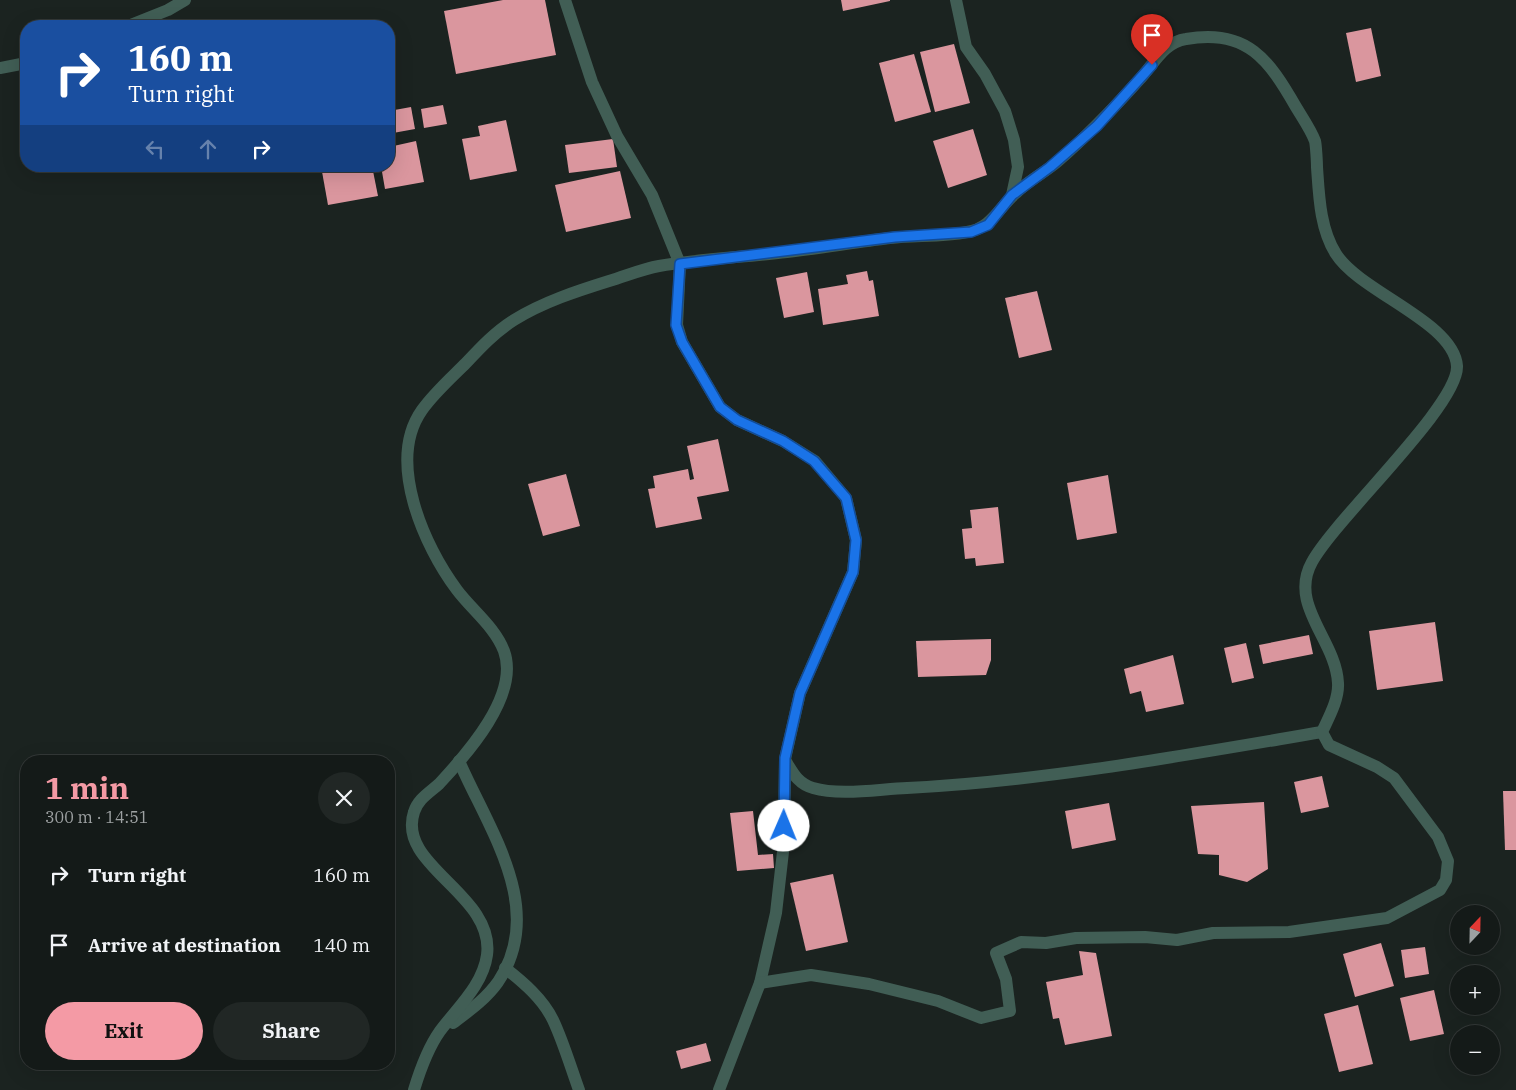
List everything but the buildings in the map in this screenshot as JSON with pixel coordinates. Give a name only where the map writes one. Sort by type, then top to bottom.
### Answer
[{"type":"street","points":[[143,20],[168,10],[185,0]]},
{"type":"street","points":[[566,0],[592,82],[617,136],[652,195],[680,264],[676,325],[682,342],[720,407],[737,420],[783,441],[814,461],[846,498],[856,540],[853,572],[800,693],[785,758],[784,842],[776,913],[760,983],[719,1090]]},
{"type":"street","points":[[956,0],[966,47],[985,74],[1005,111],[1014,140],[1018,167],[1012,195]]},
{"type":"street","points":[[414,1090],[437,1036],[476,984],[487,958],[487,943],[482,926],[472,906],[426,860],[414,838],[411,824],[414,809],[459,761],[500,702],[507,685],[506,654],[488,625],[460,594],[446,574],[424,527],[408,481],[408,442],[413,426],[422,410],[490,337],[516,318],[574,292],[654,266],[895,237],[971,232],[988,225],[1012,195],[1050,167],[1097,126],[1152,65],[1168,44],[1183,39],[1218,37],[1251,48],[1266,59],[1284,86],[1316,143],[1322,220],[1336,254],[1354,274],[1426,322],[1449,345],[1457,366],[1444,401],[1346,515],[1311,563],[1303,584],[1306,603],[1332,658],[1338,684],[1334,705],[1322,732]]},
{"type":"street","points":[[0,68],[20,64]]},
{"type":"street","points":[[785,758],[797,780],[813,788],[848,791],[959,785],[1186,755],[1322,732]]},
{"type":"street","points":[[760,983],[811,975],[878,986],[938,1002],[982,1018],[1010,1010],[1006,979],[996,953],[1021,942],[1046,943],[1076,938],[1145,937],[1177,940],[1213,933],[1288,932],[1387,918],[1440,890],[1446,880],[1448,861],[1438,837],[1400,786],[1394,778],[1377,767],[1329,745],[1322,732]]},
{"type":"street","points":[[437,1036],[480,1002],[497,983],[514,951],[518,928],[513,890],[487,816],[471,789],[459,761]]},
{"type":"street","points":[[505,968],[522,981],[543,1003],[553,1020],[579,1090]]},
{"type":"route","points":[[784,826],[785,758],[800,693],[853,572],[856,540],[846,498],[814,461],[800,450],[737,420],[720,407],[682,342],[676,325],[680,264],[799,251],[895,237],[971,232],[988,225],[1012,195],[1050,167],[1097,126],[1152,65]]}]
